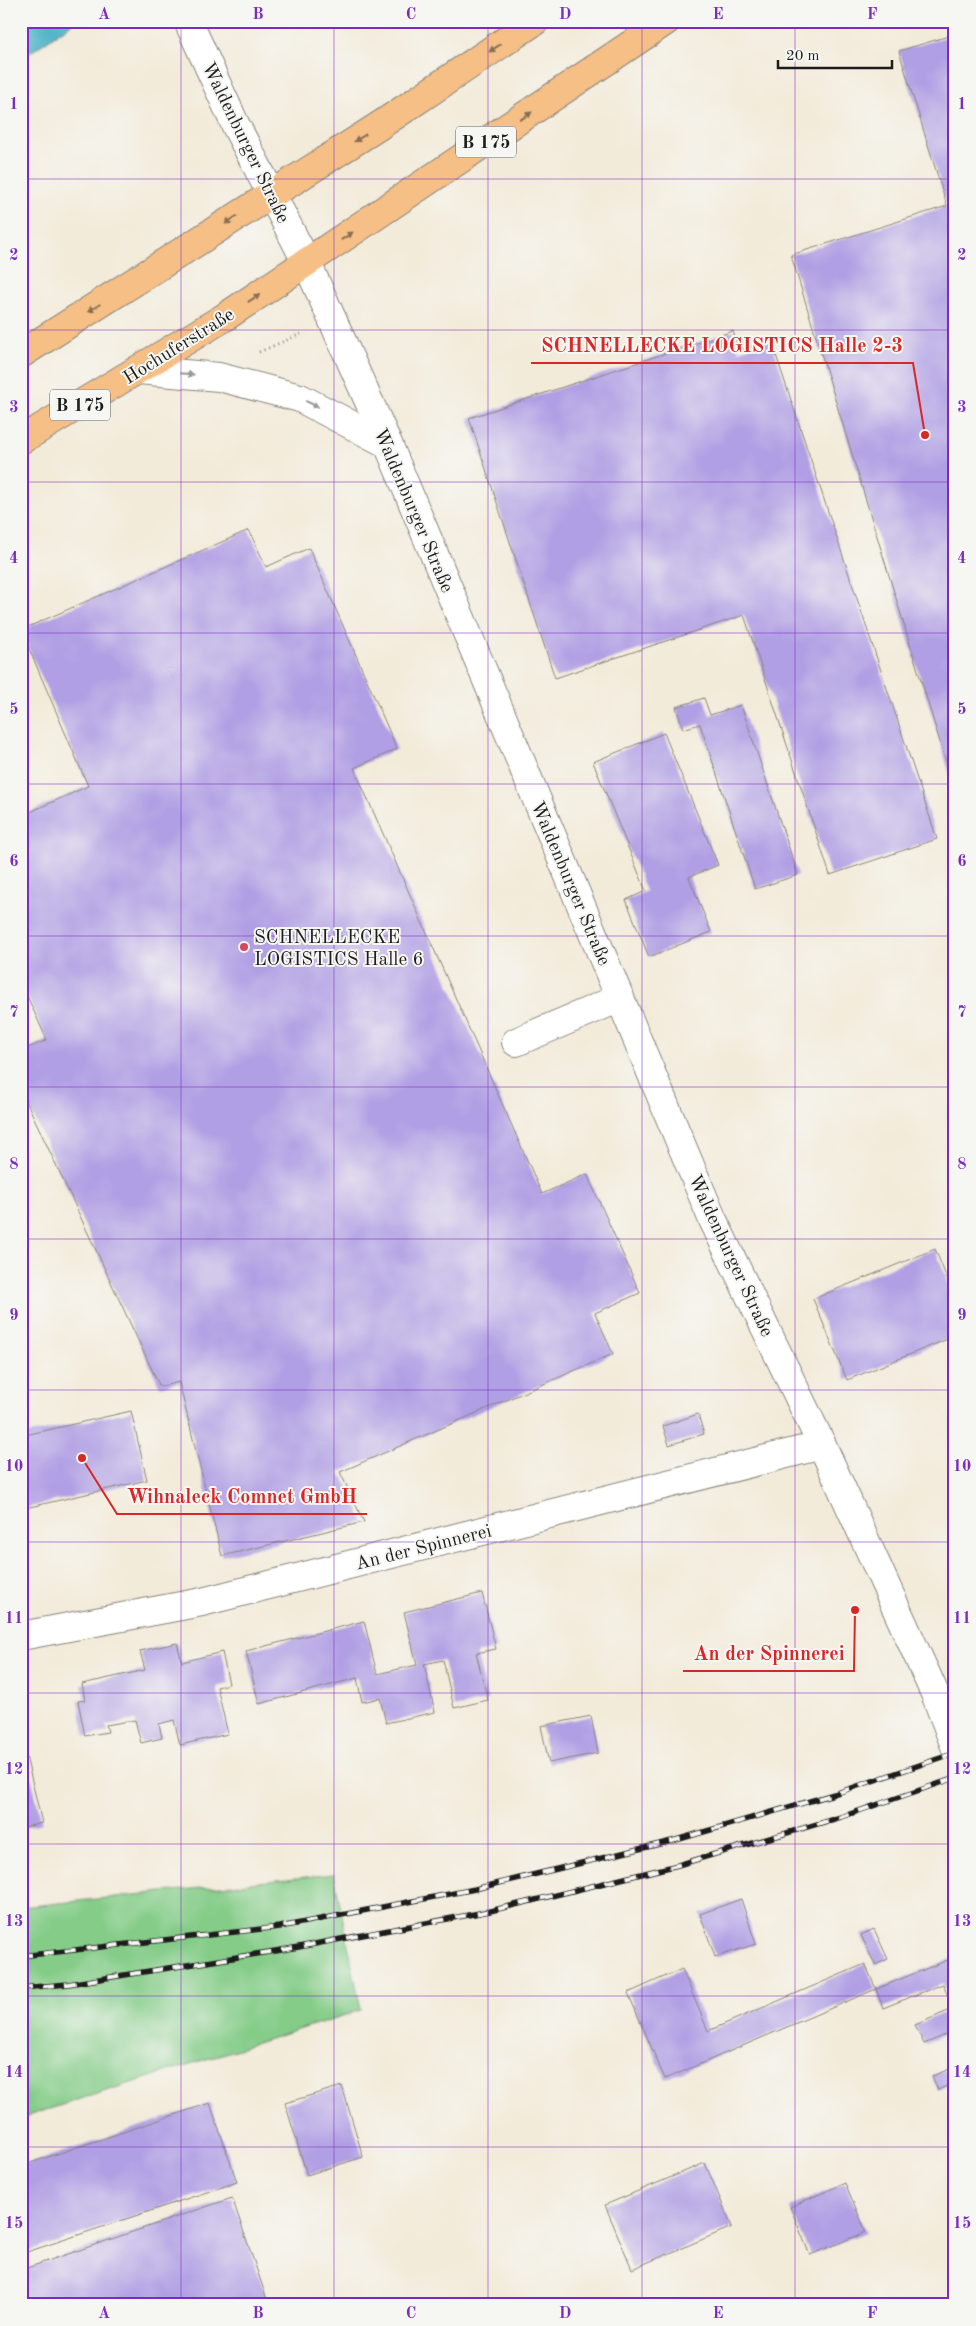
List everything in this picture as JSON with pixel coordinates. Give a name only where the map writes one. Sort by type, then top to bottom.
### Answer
[{"type":"main road","points":[[21,354],[379,126],[536,21]]},
{"type":"main road","name":"B 175","points":[[307,263],[666,21]]},
{"type":"main road","name":"Hochuferstraße","points":[[21,440],[138,370],[307,263]]},
{"type":"street","name":"Waldenburger Straße","points":[[188,21],[235,124],[307,263],[388,444],[712,1218],[822,1444],[936,1696],[955,1746]]},
{"type":"street","points":[[138,370],[219,377],[300,398],[388,444]]},
{"type":"street","points":[[516,1042],[620,998]]},
{"type":"street","name":"An der Spinnerei","points":[[21,1636],[202,1602],[822,1444]]},
{"type":"path","points":[[256,353],[301,334]]},
{"type":"green space","points":[[334,1874],[361,2010],[21,2118],[21,1907]]},
{"type":"water","points":[[21,21],[76,21],[21,59]]},
{"type":"building","points":[[955,34],[954,788],[791,255],[947,206],[899,51]]},
{"type":"building","points":[[733,331],[739,351],[771,340],[937,839],[830,875],[744,615],[555,678],[469,418]]},
{"type":"building","name":"SCHNELLECKE LOGISTICS Halle 6","points":[[249,530],[266,567],[309,548],[397,749],[354,768],[542,1194],[587,1174],[640,1293],[595,1313],[613,1354],[340,1472],[364,1522],[222,1556],[179,1382],[160,1387],[21,1090],[21,1051],[47,1040],[21,983],[21,816],[88,786],[21,630]]},
{"type":"building","points":[[704,698],[710,715],[741,705],[798,875],[755,889],[700,724],[683,729],[676,707]]},
{"type":"building","points":[[664,733],[718,865],[689,877],[711,932],[649,957],[626,900],[646,891],[593,762]]},
{"type":"building","points":[[935,1249],[955,1298],[955,1336],[847,1380],[813,1299]]},
{"type":"building","points":[[131,1411],[147,1480],[21,1509],[21,1436]]},
{"type":"building","points":[[698,1414],[704,1434],[669,1445],[663,1426]]},
{"type":"building","points":[[482,1593],[496,1649],[476,1653],[488,1700],[454,1708],[443,1660],[424,1664],[435,1712],[386,1723],[380,1698],[362,1702],[357,1678],[259,1704],[246,1651],[364,1621],[377,1674],[417,1665],[404,1612]]},
{"type":"building","points":[[177,1643],[182,1662],[222,1652],[229,1684],[217,1687],[228,1734],[180,1745],[174,1720],[159,1724],[162,1738],[141,1743],[135,1720],[106,1725],[108,1732],[85,1736],[78,1701],[85,1700],[82,1684],[145,1670],[140,1651]]},
{"type":"building","points":[[591,1716],[598,1753],[549,1763],[541,1726]]},
{"type":"building","points":[[21,1735],[42,1823],[21,1828]]},
{"type":"building","points":[[741,1899],[756,1944],[715,1957],[700,1914]]},
{"type":"building","points":[[874,1929],[888,1959],[875,1965],[861,1935]]},
{"type":"building","points":[[955,1957],[955,2031],[924,2044],[915,2025],[953,2009],[943,1984],[883,2008],[876,1989]]},
{"type":"building","points":[[865,1964],[876,1989],[665,2079],[628,1993],[682,1969],[708,2031]]},
{"type":"building","points":[[955,2067],[955,2082],[938,2090],[932,2076]]},
{"type":"building","points":[[342,2086],[363,2157],[307,2175],[285,2103]]},
{"type":"building","points":[[210,2103],[237,2182],[21,2254],[21,2166]]},
{"type":"building","points":[[705,2163],[732,2227],[632,2269],[605,2205]]},
{"type":"building","points":[[845,2183],[866,2232],[810,2255],[790,2207]]},
{"type":"building","points":[[232,2198],[269,2305],[21,2305],[21,2270]]},
{"type":"railway","points":[[21,1956],[280,1927],[475,1889],[676,1840],[834,1794],[955,1753]]},
{"type":"railway","points":[[21,1988],[68,1984],[288,1949],[490,1911],[678,1865],[841,1817],[955,1778]]},
{"type":"place","name":"SCHNELLECKE LOGISTICS Halle 2-3","points":[[925,435]]},
{"type":"place","name":"SCHNELLECKE LOGISTICS Halle 6","points":[[244,947]]},
{"type":"place","name":"Wihnaleck Comnet GmbH","points":[[82,1458]]},
{"type":"place","name":"An der Spinnerei","points":[[855,1610]]}]
